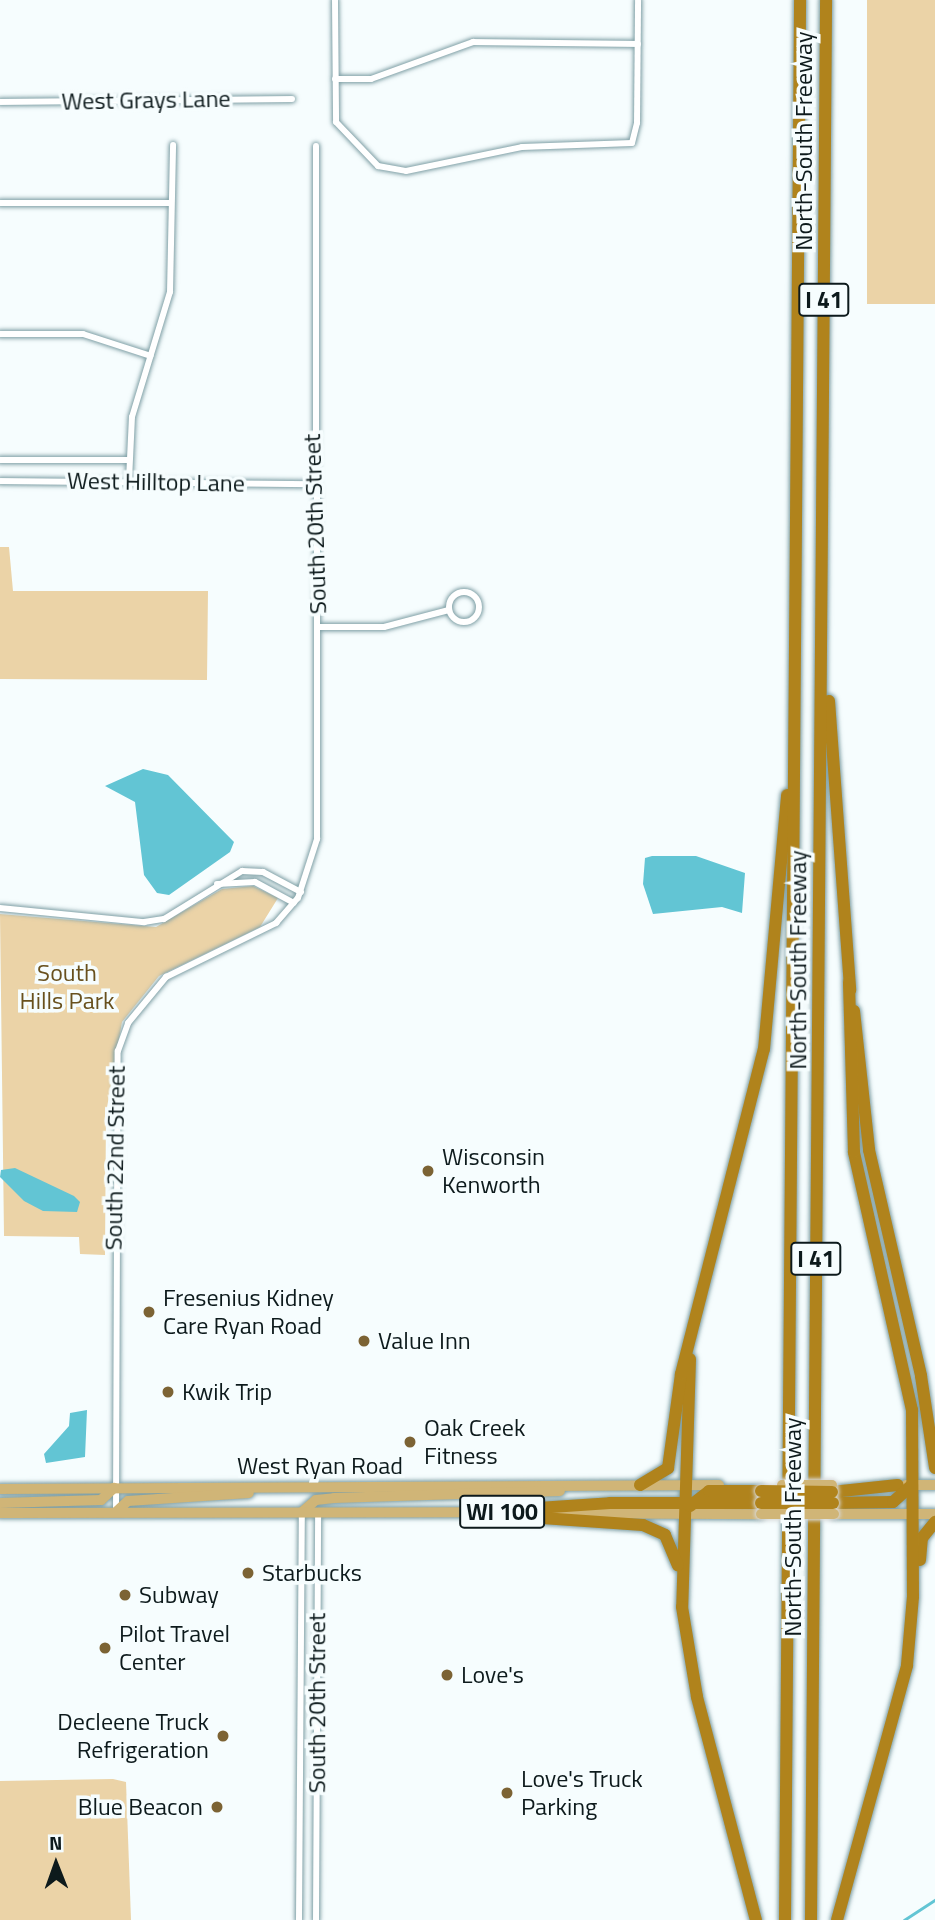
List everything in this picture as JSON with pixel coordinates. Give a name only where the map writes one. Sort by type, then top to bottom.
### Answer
[{"type":"highway","name":"North-South Freeway","points":[[785,1918],[800,0]]},
{"type":"highway","name":"North-South Freeway","points":[[811,1919],[826,0]]},
{"type":"highway","points":[[822,600],[849,982],[854,1152],[905,1367],[912,1485],[909,1650]]},
{"type":"highway","points":[[640,1485],[668,1468],[689,1355],[764,1049],[794,746]]},
{"type":"highway","points":[[849,982],[869,1150],[921,1376],[935,1468]]},
{"type":"highway","points":[[681,1576],[687,1506],[689,1355]]},
{"type":"highway","points":[[833,1499],[898,1485]]},
{"type":"highway","points":[[476,1512],[687,1506],[709,1491],[761,1499],[893,1502],[912,1485]]},
{"type":"highway","points":[[476,1512],[658,1529],[674,1549],[681,1576],[690,1662],[755,1914]]},
{"type":"highway","points":[[837,1917],[917,1627],[922,1538],[935,1522]]},
{"type":"main road","points":[[302,1512],[317,1506],[499,1498],[590,1485]]},
{"type":"main road","name":"West Ryan Road","points":[[0,1489],[686,1485],[761,1499]]},
{"type":"main road","points":[[898,1485],[935,1485]]},
{"type":"main road","points":[[116,1512],[128,1501],[268,1487]]},
{"type":"main road","points":[[0,1503],[101,1500],[114,1488]]},
{"type":"main road","name":"West Ryan Road","points":[[687,1506],[761,1499],[833,1499],[912,1514],[935,1514]]},
{"type":"main road","name":"West Ryan Road","points":[[317,1506],[476,1512]]},
{"type":"main road","name":"West Ryan Road","points":[[0,1513],[302,1512]]},
{"type":"street","points":[[335,0],[336,122],[378,166],[406,171],[522,147],[632,143],[638,0]]},
{"type":"street","points":[[335,79],[371,79],[473,42],[638,44]]},
{"type":"street","name":"West Grays Lane","points":[[0,102],[292,99]]},
{"type":"street","points":[[129,480],[132,417],[170,292],[173,145]]},
{"type":"street","name":"South 20th Street","points":[[298,898],[317,839],[318,627],[312,484],[316,146]]},
{"type":"street","points":[[0,203],[171,202]]},
{"type":"street","points":[[0,334],[83,334],[151,356]]},
{"type":"street","name":"West Hilltop Lane","points":[[0,460],[129,460]]},
{"type":"street","name":"West Hilltop Lane","points":[[0,481],[129,480],[312,484]]},
{"type":"street","points":[[318,627],[394,625],[449,610],[463,592],[480,606],[466,623],[449,610]]},
{"type":"street","points":[[0,908],[144,922],[164,919],[215,884],[242,871],[263,872],[298,898]]},
{"type":"street","points":[[215,884],[256,881],[298,898]]},
{"type":"street","name":"South 22nd Street","points":[[116,1512],[114,1488],[118,1051],[128,1023],[166,977],[253,939],[298,898]]},
{"type":"street","name":"South 20th Street","points":[[311,1487],[317,1506],[316,1920]]},
{"type":"street","name":"South 20th Street","points":[[299,1920],[302,1512]]},
{"type":"green space","points":[[867,0],[935,0],[935,304],[867,304]]},
{"type":"green space","points":[[0,547],[9,547],[13,591],[208,591],[207,680],[0,679]]},
{"type":"green space","name":"South Hills Park","points":[[253,886],[278,898],[260,927],[159,976],[122,1022],[106,1113],[105,1255],[80,1254],[79,1237],[4,1236],[0,914],[156,927],[222,889]]},
{"type":"green space","points":[[113,1779],[126,1782],[131,1920],[0,1920],[0,1781]]},
{"type":"water","points":[[143,769],[168,775],[234,842],[230,852],[169,895],[157,893],[144,875],[135,802],[105,786]]},
{"type":"water","points":[[696,856],[745,873],[742,913],[722,907],[653,914],[643,884],[645,858]]},
{"type":"water","points":[[15,1168],[74,1196],[80,1202],[77,1212],[43,1211],[24,1201],[0,1177],[1,1170]]},
{"type":"water","points":[[87,1410],[85,1457],[46,1463],[44,1454],[69,1426],[70,1413]]},
{"type":"waterway","points":[[904,1920],[935,1900]]},
{"type":"place","name":"Wisconsin Kenworth","points":[[428,1171]]},
{"type":"place","name":"Fresenius Kidney Care Ryan Road","points":[[149,1312]]},
{"type":"place","name":"Value Inn","points":[[364,1341]]},
{"type":"place","name":"Kwik Trip","points":[[168,1392]]},
{"type":"place","name":"Oak Creek Fitness","points":[[410,1442]]},
{"type":"place","name":"Starbucks","points":[[248,1573]]},
{"type":"place","name":"Subway","points":[[125,1595]]},
{"type":"place","name":"Pilot Travel Center","points":[[105,1648]]},
{"type":"place","name":"Love's","points":[[447,1675]]},
{"type":"place","name":"Decleene Truck Refrigeration","points":[[223,1736]]},
{"type":"place","name":"Love's Truck Parking","points":[[507,1793]]},
{"type":"place","name":"Blue Beacon","points":[[217,1807]]}]
